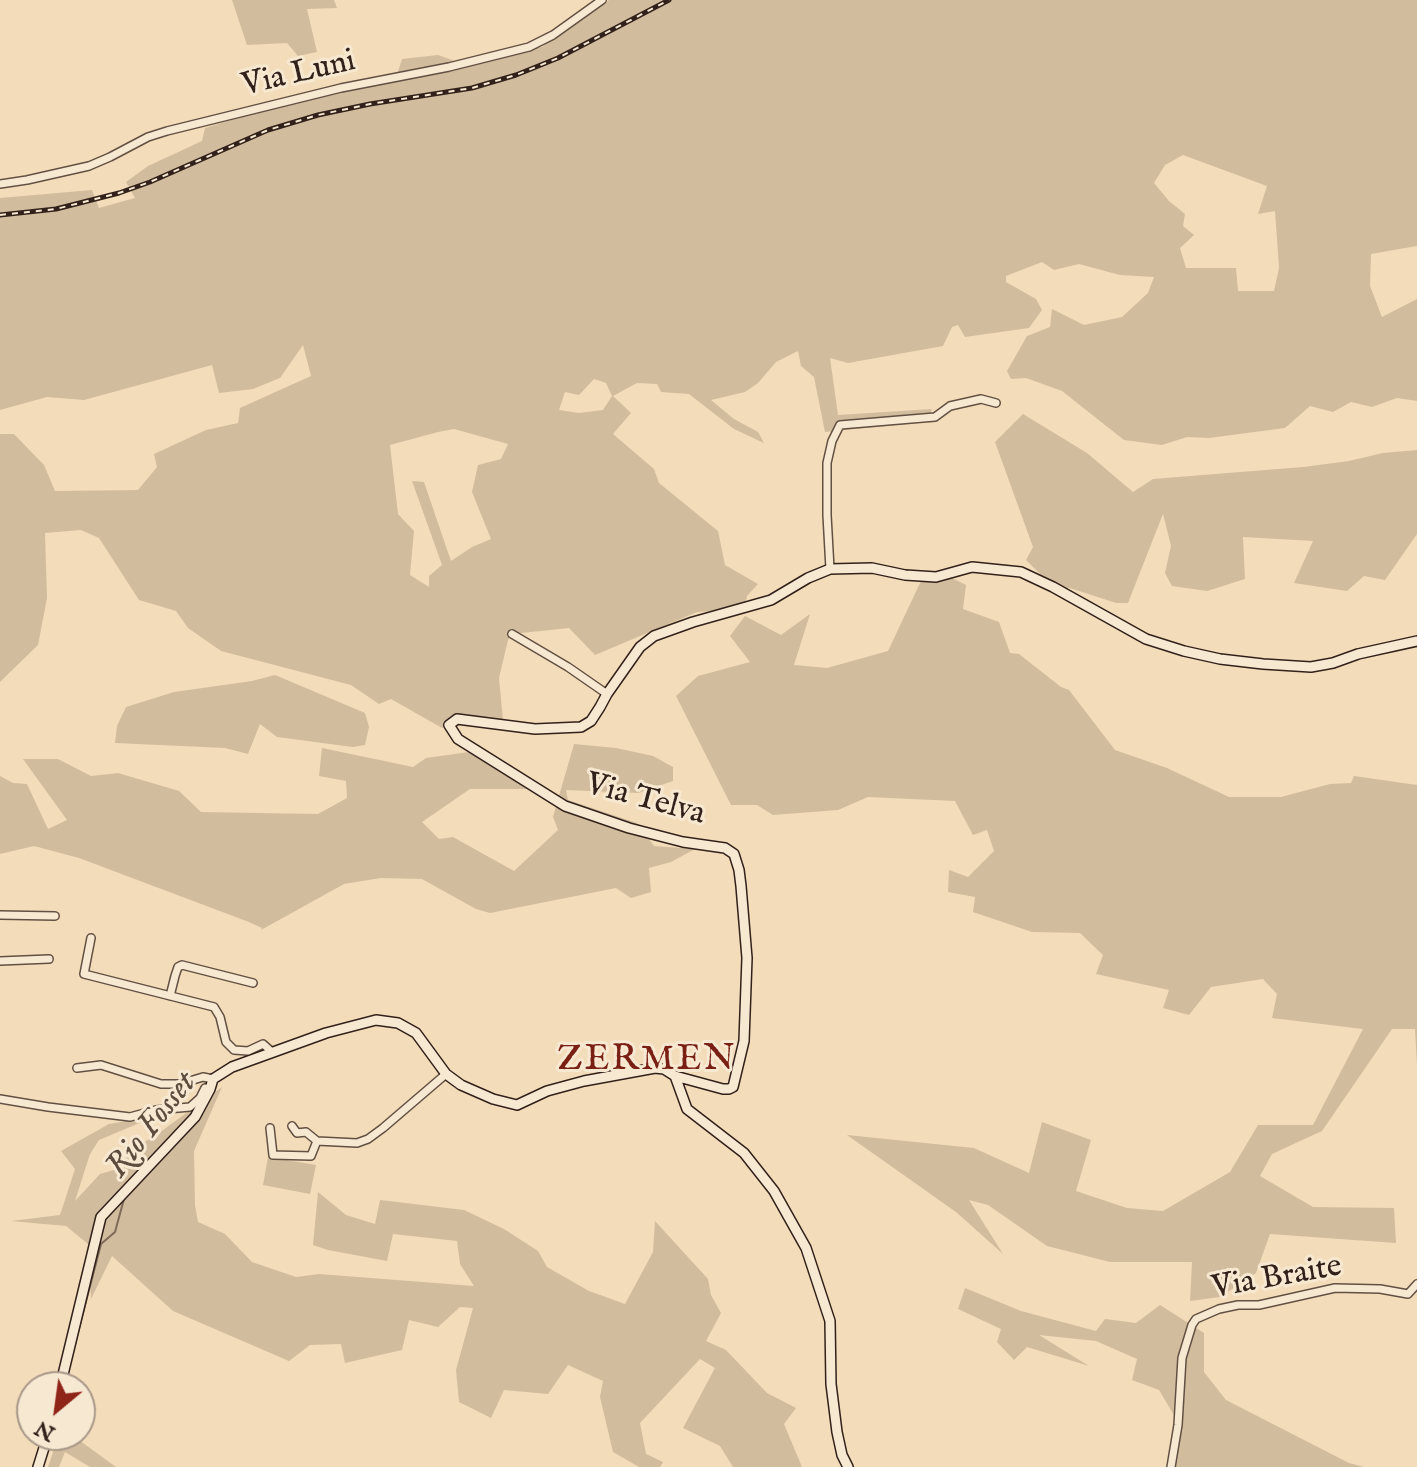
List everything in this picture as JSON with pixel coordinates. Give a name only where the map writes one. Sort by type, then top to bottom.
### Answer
[{"type":"street","name":"Via Luni","points":[[0,184],[89,166],[167,131],[341,88],[449,67],[529,47],[553,35],[602,0]]},
{"type":"street","points":[[830,569],[827,463],[840,425],[935,417],[950,406],[981,399],[996,403]]},
{"type":"street","name":"Via Telva","points":[[675,1076],[729,1089],[733,1087],[744,1048],[747,958],[740,878],[734,854],[725,848],[683,842],[629,828],[565,806],[458,739],[449,725],[457,719],[535,729],[581,727],[591,721],[640,647],[654,636],[771,600],[830,569],[872,568],[936,577],[972,567],[1021,572],[1146,639],[1220,659],[1311,667],[1417,641]]},
{"type":"street","points":[[512,634],[607,694]]},
{"type":"street","points":[[0,915],[55,916]]},
{"type":"street","points":[[91,938],[84,974],[214,1007],[220,1017],[226,1042],[234,1050],[248,1051],[263,1044],[272,1052]]},
{"type":"street","points":[[0,961],[49,959]]},
{"type":"street","points":[[170,996],[178,967],[182,965],[253,983]]},
{"type":"street","points":[[64,1371],[101,1217],[195,1117],[212,1084],[224,1071],[326,1033],[376,1020],[387,1021],[416,1033],[446,1074],[461,1085],[493,1099],[517,1105],[559,1088],[655,1068],[664,1069],[675,1076],[687,1109],[744,1153],[774,1191],[806,1248],[830,1321],[831,1384],[842,1455],[848,1467]]},
{"type":"street","points":[[77,1068],[101,1065],[161,1084],[180,1084],[203,1077],[212,1084]]},
{"type":"street","points":[[292,1126],[297,1133],[306,1132],[317,1141],[357,1143],[368,1139],[446,1074]]},
{"type":"street","points":[[0,1099],[130,1117],[156,1110],[190,1107],[212,1084]]},
{"type":"street","points":[[270,1128],[273,1155],[311,1156],[317,1141]]},
{"type":"street","name":"Via Braite","points":[[1171,1467],[1178,1425],[1182,1358],[1196,1319],[1219,1309],[1259,1305],[1335,1288],[1380,1289],[1408,1294],[1417,1284]]},
{"type":"shaded area","points":[[232,0],[334,0],[337,8],[307,9],[317,52],[298,56],[287,43],[247,45]]},
{"type":"shaded area","points":[[609,0],[1417,0],[1417,246],[1371,254],[1370,286],[1382,317],[1417,299],[1417,401],[1397,398],[1372,407],[1351,402],[1333,412],[1310,406],[1285,428],[1209,438],[1187,437],[1162,445],[1124,440],[1062,391],[1026,378],[1011,379],[1007,371],[1027,336],[1050,327],[1052,309],[1084,325],[1122,317],[1148,293],[1154,277],[1120,275],[1079,264],[1054,270],[1042,262],[1006,276],[1006,282],[1036,299],[1042,310],[1029,328],[965,337],[958,325],[952,327],[943,346],[848,363],[830,358],[838,415],[932,409],[927,422],[825,432],[814,377],[801,366],[798,351],[776,362],[758,383],[745,392],[711,400],[734,419],[758,432],[764,443],[734,429],[689,394],[661,392],[657,384],[637,383],[613,396],[631,413],[613,434],[654,469],[659,483],[718,531],[725,565],[758,584],[747,596],[744,609],[697,612],[595,655],[569,628],[512,634],[499,678],[503,720],[459,716],[442,728],[391,699],[379,704],[351,685],[221,651],[188,628],[176,611],[139,600],[99,538],[81,530],[45,533],[47,598],[38,645],[0,682],[0,434],[14,434],[44,465],[55,491],[138,490],[157,467],[154,454],[206,430],[238,423],[240,408],[311,376],[303,345],[280,378],[253,389],[219,393],[212,365],[84,400],[47,397],[0,410],[0,198],[92,190],[99,208],[135,198],[126,182],[148,166],[202,141],[205,128],[268,109],[396,78],[402,59],[438,55],[463,64],[542,47]],"holes":[[[1183,155],[1267,186],[1258,214],[1275,211],[1279,268],[1274,291],[1238,291],[1236,268],[1186,268],[1180,248],[1194,235],[1183,226],[1185,214],[1154,183],[1165,165]],[[594,379],[606,383],[612,396],[603,410],[579,413],[559,410],[565,392],[579,395]],[[454,429],[508,444],[501,459],[478,465],[472,492],[491,539],[451,561],[424,482],[412,481],[442,565],[429,576],[429,587],[410,575],[414,531],[398,514],[390,445]]]},
{"type":"shaded area","points":[[1023,414],[1087,453],[1133,492],[1153,479],[1303,467],[1417,450],[1417,534],[1385,580],[1364,576],[1347,591],[1294,583],[1313,541],[1243,537],[1245,579],[1207,591],[1172,586],[1165,573],[1171,546],[1163,514],[1128,603],[1116,603],[1070,588],[1053,587],[1026,560],[1033,547],[995,442]]},
{"type":"shaded area","points":[[952,578],[966,585],[963,609],[999,622],[1010,653],[1019,654],[1069,690],[1115,750],[1167,768],[1229,797],[1281,797],[1330,784],[1351,783],[1354,776],[1417,785],[1417,1065],[1415,1029],[1392,1029],[1322,1131],[1272,1154],[1260,1176],[1313,1207],[1394,1208],[1396,1243],[1270,1234],[1256,1273],[1220,1297],[1190,1301],[1192,1262],[1110,1262],[1047,1246],[988,1205],[969,1200],[1003,1254],[956,1212],[847,1135],[974,1148],[1029,1173],[1042,1122],[1091,1140],[1076,1191],[1127,1208],[1163,1211],[1230,1172],[1258,1125],[1313,1125],[1363,1029],[1272,1018],[1277,994],[1263,979],[1211,987],[1189,1015],[1163,1008],[1169,990],[1096,974],[1103,955],[1080,933],[1032,932],[973,912],[975,897],[948,892],[949,870],[968,877],[994,851],[987,830],[973,835],[955,801],[868,797],[838,810],[773,815],[757,805],[731,805],[676,696],[698,676],[750,662],[730,636],[745,616],[781,635],[810,614],[794,665],[827,668],[888,651],[921,581]]},
{"type":"shaded area","points":[[275,675],[365,713],[369,727],[365,745],[353,747],[277,737],[260,724],[248,754],[225,748],[115,743],[117,726],[126,707],[174,692]]},
{"type":"shaded area","points":[[574,744],[653,756],[673,767],[673,781],[638,793],[566,790],[568,800],[637,823],[654,846],[695,849],[671,862],[649,868],[651,892],[631,898],[616,888],[490,913],[476,909],[422,879],[381,878],[344,884],[261,930],[249,922],[79,858],[34,846],[0,854],[0,776],[13,783],[27,784],[48,829],[67,820],[23,759],[58,759],[91,776],[118,773],[179,791],[201,812],[318,814],[347,798],[346,781],[319,776],[322,748],[413,767],[426,758],[476,751],[537,789],[470,789],[422,822],[439,839],[453,837],[514,871],[558,830],[553,817]]},
{"type":"shaded area","points":[[222,1087],[194,1151],[195,1205],[198,1222],[225,1234],[252,1262],[296,1277],[319,1274],[474,1286],[460,1264],[457,1241],[393,1234],[387,1261],[313,1245],[318,1192],[346,1215],[375,1224],[380,1200],[464,1210],[504,1229],[538,1251],[547,1267],[589,1291],[625,1304],[653,1252],[655,1221],[708,1279],[711,1295],[721,1313],[706,1341],[726,1350],[767,1393],[796,1408],[784,1424],[802,1467],[733,1467],[720,1446],[683,1428],[715,1368],[700,1359],[640,1423],[646,1454],[663,1462],[660,1467],[639,1467],[613,1452],[600,1397],[603,1381],[568,1365],[548,1394],[504,1390],[491,1418],[459,1402],[456,1370],[473,1308],[460,1307],[438,1327],[409,1320],[402,1350],[345,1363],[341,1344],[310,1345],[289,1361],[173,1311],[112,1256],[91,1299],[88,1244],[66,1226],[11,1221],[60,1215],[75,1169],[61,1151],[109,1124],[156,1116],[99,1140],[90,1154],[75,1201],[100,1174],[117,1169],[136,1147]]},
{"type":"shaded area","points":[[268,1157],[316,1165],[310,1194],[263,1185]]},
{"type":"shaded area","points":[[965,1288],[1021,1311],[1096,1331],[1105,1319],[1136,1323],[1160,1305],[1204,1333],[1204,1372],[1226,1400],[1349,1463],[1364,1467],[1171,1467],[1178,1425],[1184,1432],[1159,1390],[1132,1380],[1137,1359],[1096,1341],[1039,1335],[1089,1366],[1027,1347],[1014,1360],[997,1342],[1001,1329],[958,1309]]},
{"type":"shaded area","points":[[54,1451],[94,1451],[116,1467],[90,1467],[65,1452],[59,1467],[48,1467]]},
{"type":"waterway","name":"Rio Fosset","points":[[70,1363],[101,1244],[115,1232],[124,1199],[136,1186]]},
{"type":"railway","points":[[0,215],[56,209],[119,193],[268,130],[318,115],[472,88],[516,75],[558,58],[669,0]]},
{"type":"district","name":"ZERMEN","points":[[647,1062]]}]
